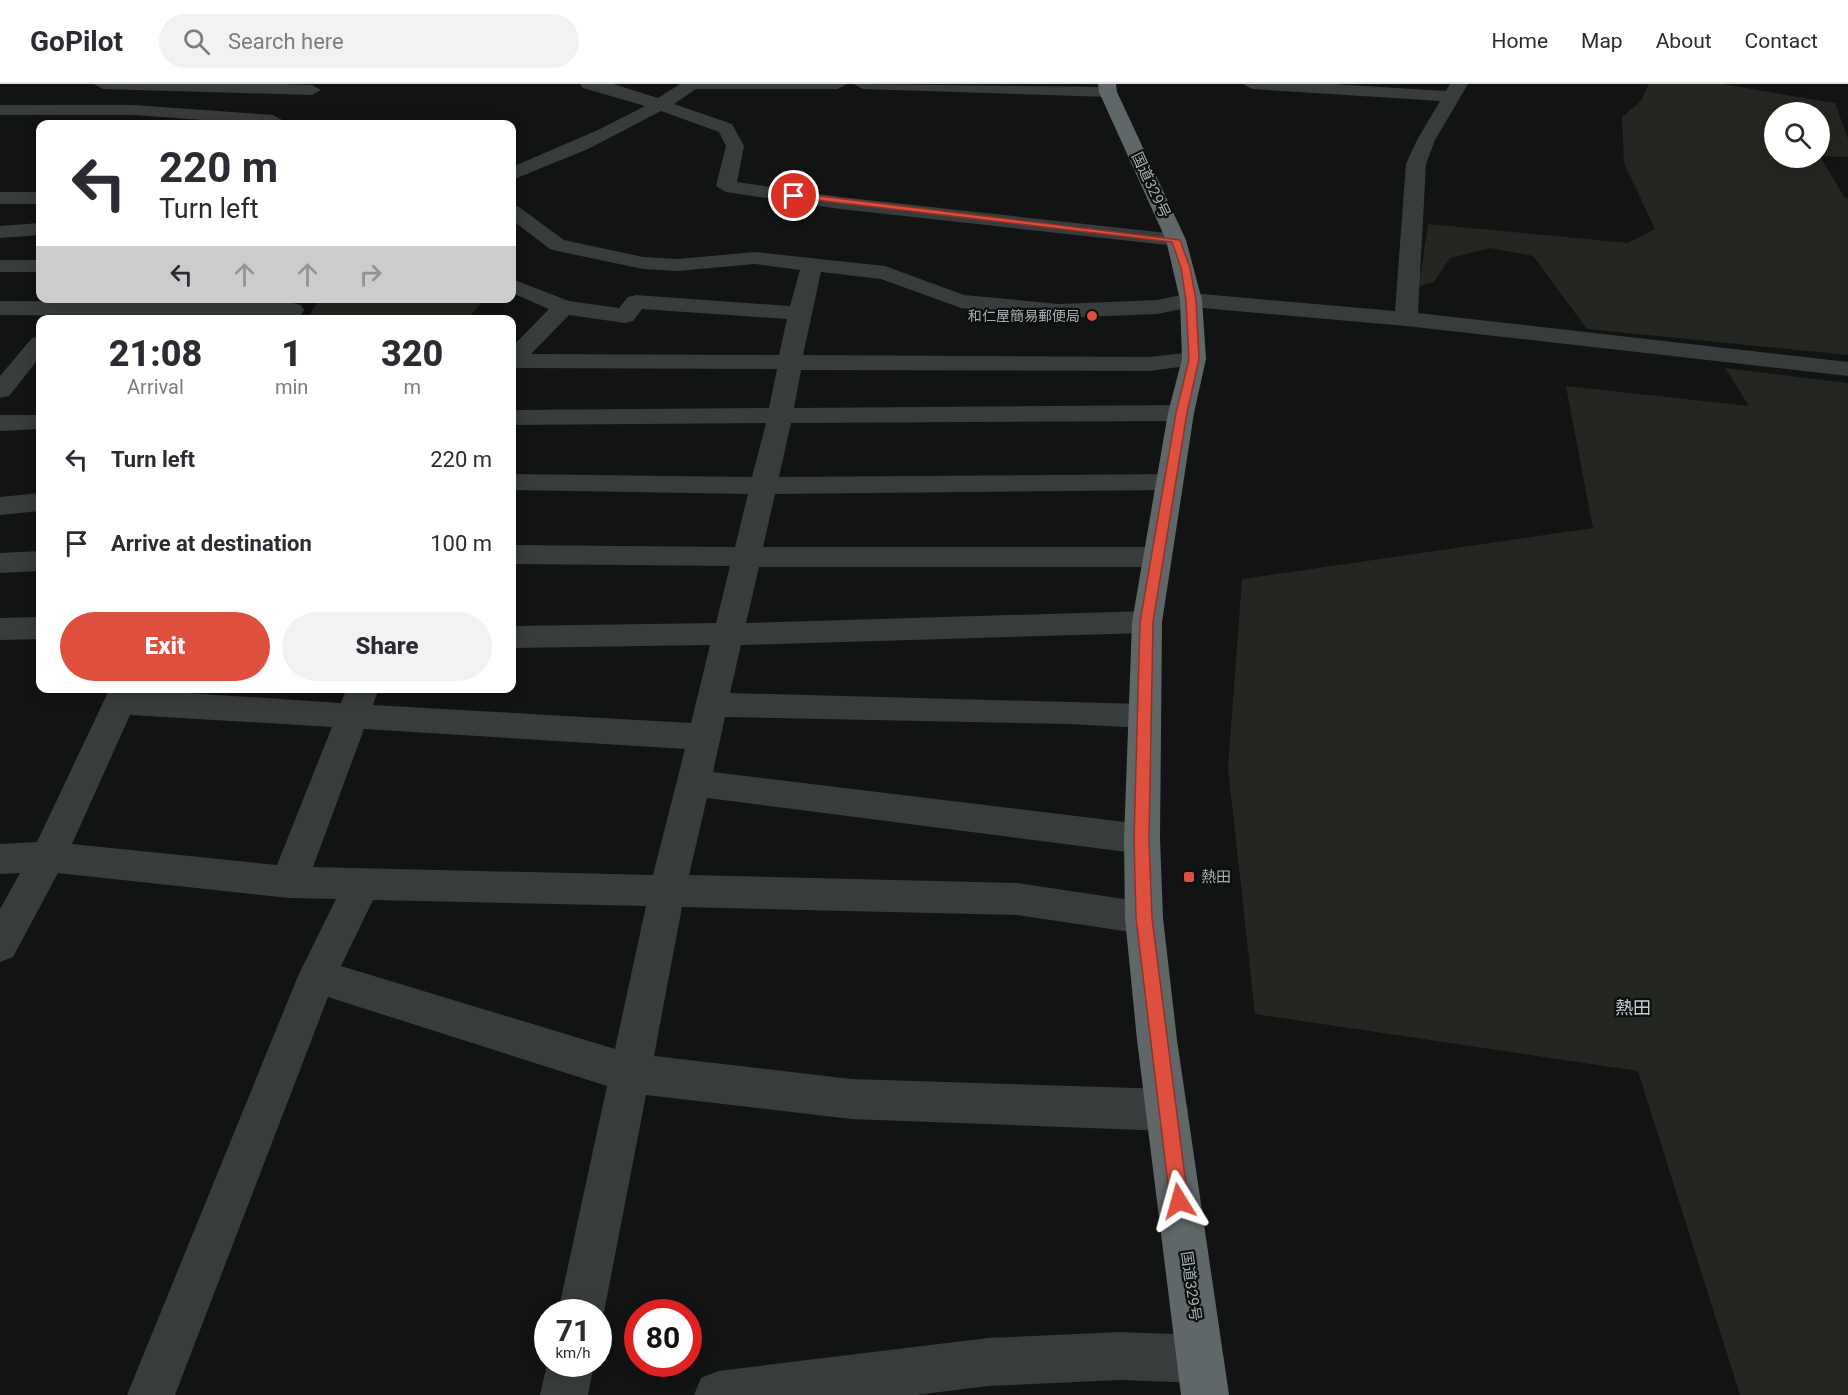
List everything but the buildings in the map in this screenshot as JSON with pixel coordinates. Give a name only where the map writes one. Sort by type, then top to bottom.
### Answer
[{"type":"highway","name":"国道329号","points":[[1108,88],[1176,240],[1185,268],[1191,300],[1194,359],[1181,413],[1147,622],[1143,716],[1142,839],[1144,918],[1203,1377]]},
{"type":"street","points":[[103,84],[316,87]]},
{"type":"street","points":[[133,110],[166,84]]},
{"type":"street","points":[[589,84],[618,90],[660,107],[726,128],[735,146],[726,186],[840,202],[1176,240]]},
{"type":"street","points":[[516,172],[660,107],[692,84],[838,84]]},
{"type":"street","points":[[863,84],[1108,88]]},
{"type":"street","points":[[1252,84],[1456,91],[1426,140],[1416,164],[1406,319]]},
{"type":"street","points":[[273,120],[316,87]]},
{"type":"street","points":[[0,110],[133,110],[247,120]]},
{"type":"street","points":[[516,160],[540,163]]},
{"type":"street","points":[[0,198],[36,198]]},
{"type":"street","points":[[516,214],[557,245],[643,263],[678,265],[732,258],[885,273],[961,301],[1059,311],[1157,307],[1191,300],[1406,319],[1848,369]]},
{"type":"street","points":[[0,232],[36,229]]},
{"type":"street","points":[[584,1299],[667,892],[780,417],[799,314],[812,265]]},
{"type":"street","points":[[0,266],[36,266]]},
{"type":"street","points":[[516,287],[564,307],[625,316],[636,302],[799,314]]},
{"type":"street","points":[[516,356],[564,307]]},
{"type":"street","points":[[0,308],[293,309]]},
{"type":"street","points":[[516,360],[1149,364],[1194,359]]},
{"type":"street","points":[[0,363],[32,362]]},
{"type":"street","points":[[0,391],[32,362]]},
{"type":"street","points":[[516,417],[1181,413]]},
{"type":"street","points":[[0,423],[36,422]]},
{"type":"street","points":[[516,482],[764,486],[1170,482]]},
{"type":"street","points":[[0,506],[36,502]]},
{"type":"street","points":[[516,554],[747,557],[1158,556]]},
{"type":"street","points":[[0,563],[36,561]]},
{"type":"street","points":[[516,637],[728,634],[1147,622]]},
{"type":"street","points":[[0,629],[36,628]]},
{"type":"street","points":[[0,945],[48,857],[124,695],[358,702],[704,737]]},
{"type":"street","points":[[289,882],[358,702]]},
{"type":"street","points":[[712,705],[1069,712],[1143,716]]},
{"type":"street","points":[[693,783],[1062,827],[1142,839]]},
{"type":"street","points":[[0,859],[48,857],[289,882],[1017,898],[1144,918]]},
{"type":"street","points":[[151,1395],[317,976],[362,884]]},
{"type":"street","points":[[317,976],[630,1073],[851,1099],[1167,1110]]},
{"type":"street","points":[[718,1395],[988,1362],[1120,1356],[1203,1377]]},
{"type":"street","points":[[564,1395],[567,1377]]},
{"type":"shaded area","points":[[1649,84],[1722,84],[1829,102],[1764,102],[1764,168],[1827,168],[1845,198],[1848,198],[1848,355],[1587,329],[1533,256],[1490,248],[1450,258],[1434,282],[1419,286],[1428,224],[1628,243],[1655,229],[1624,163],[1622,117],[1641,101]]},
{"type":"shaded area","points":[[1830,102],[1835,103],[1848,139],[1848,157],[1830,156]]},
{"type":"shaded area","points":[[317,303],[481,303],[471,315],[309,315]]},
{"type":"shaded area","points":[[1725,368],[1848,383],[1848,1395],[1740,1395],[1638,1071],[1255,1014],[1228,768],[1242,579],[1593,528],[1566,386],[1749,406]]},
{"type":"place","name":"和仁屋簡易郵便局","points":[[1092,316]]},
{"type":"place","name":"熱田","points":[[1189,877]]},
{"type":"district","name":"熱田","points":[[1633,1008]]},
{"type":"route","points":[[794,196],[1176,240],[1185,268],[1191,300],[1194,359],[1181,413],[1147,622],[1143,716],[1142,839],[1144,918],[1157,1040],[1179,1201]]}]
